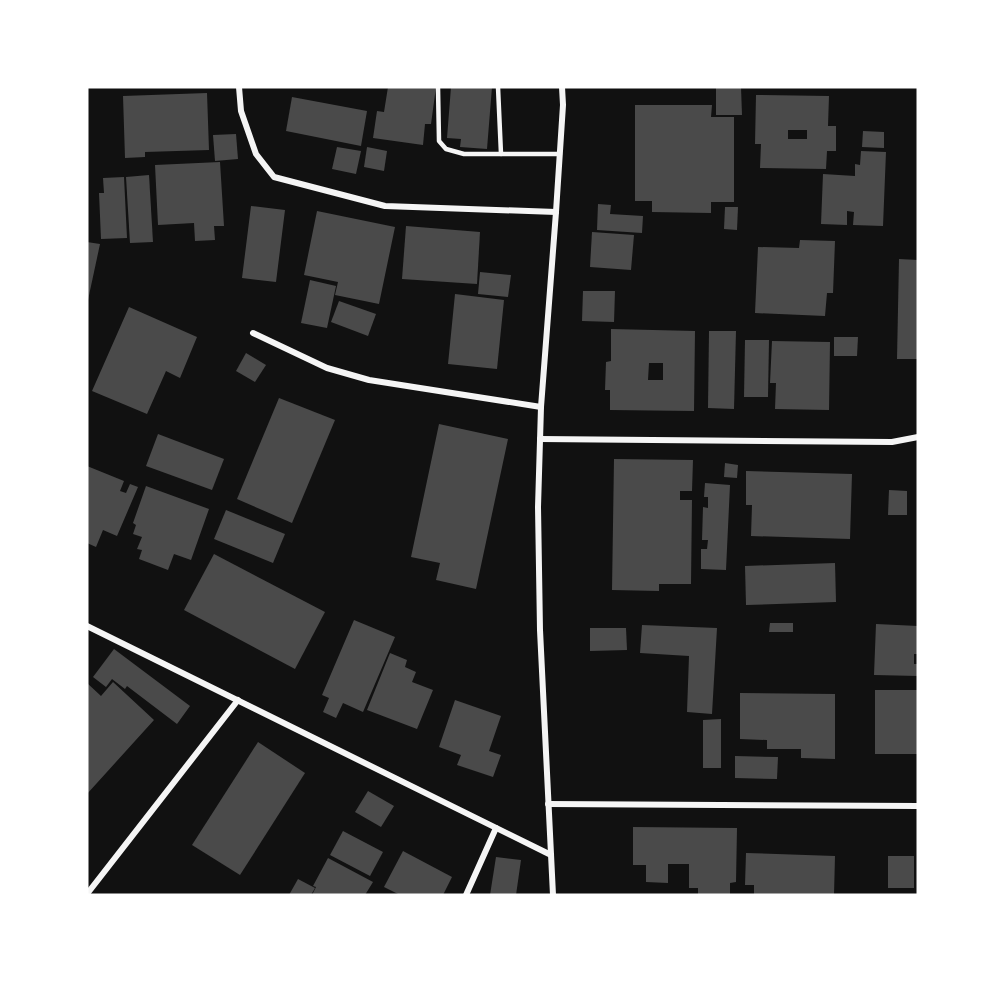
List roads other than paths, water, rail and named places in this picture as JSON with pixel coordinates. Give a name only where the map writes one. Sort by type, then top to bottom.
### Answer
[{"type":"street","points":[[239,87],[241,111],[256,154],[274,177],[385,206],[556,213]]},
{"type":"street","points":[[553,895],[540,630],[538,507],[541,407],[560,153],[562,87]]},
{"type":"street","points":[[253,333],[327,368],[369,380],[541,407]]},
{"type":"street","points":[[540,440],[892,442],[918,437]]},
{"type":"street","points":[[87,626],[551,855]]},
{"type":"street","points":[[87,894],[238,699]]},
{"type":"street","points":[[548,804],[918,806]]},
{"type":"street","points":[[466,895],[496,828]]},
{"type":"lane","points":[[438,87],[441,146],[454,153],[464,154],[560,153]]},
{"type":"lane","points":[[498,87],[501,154]]}]
